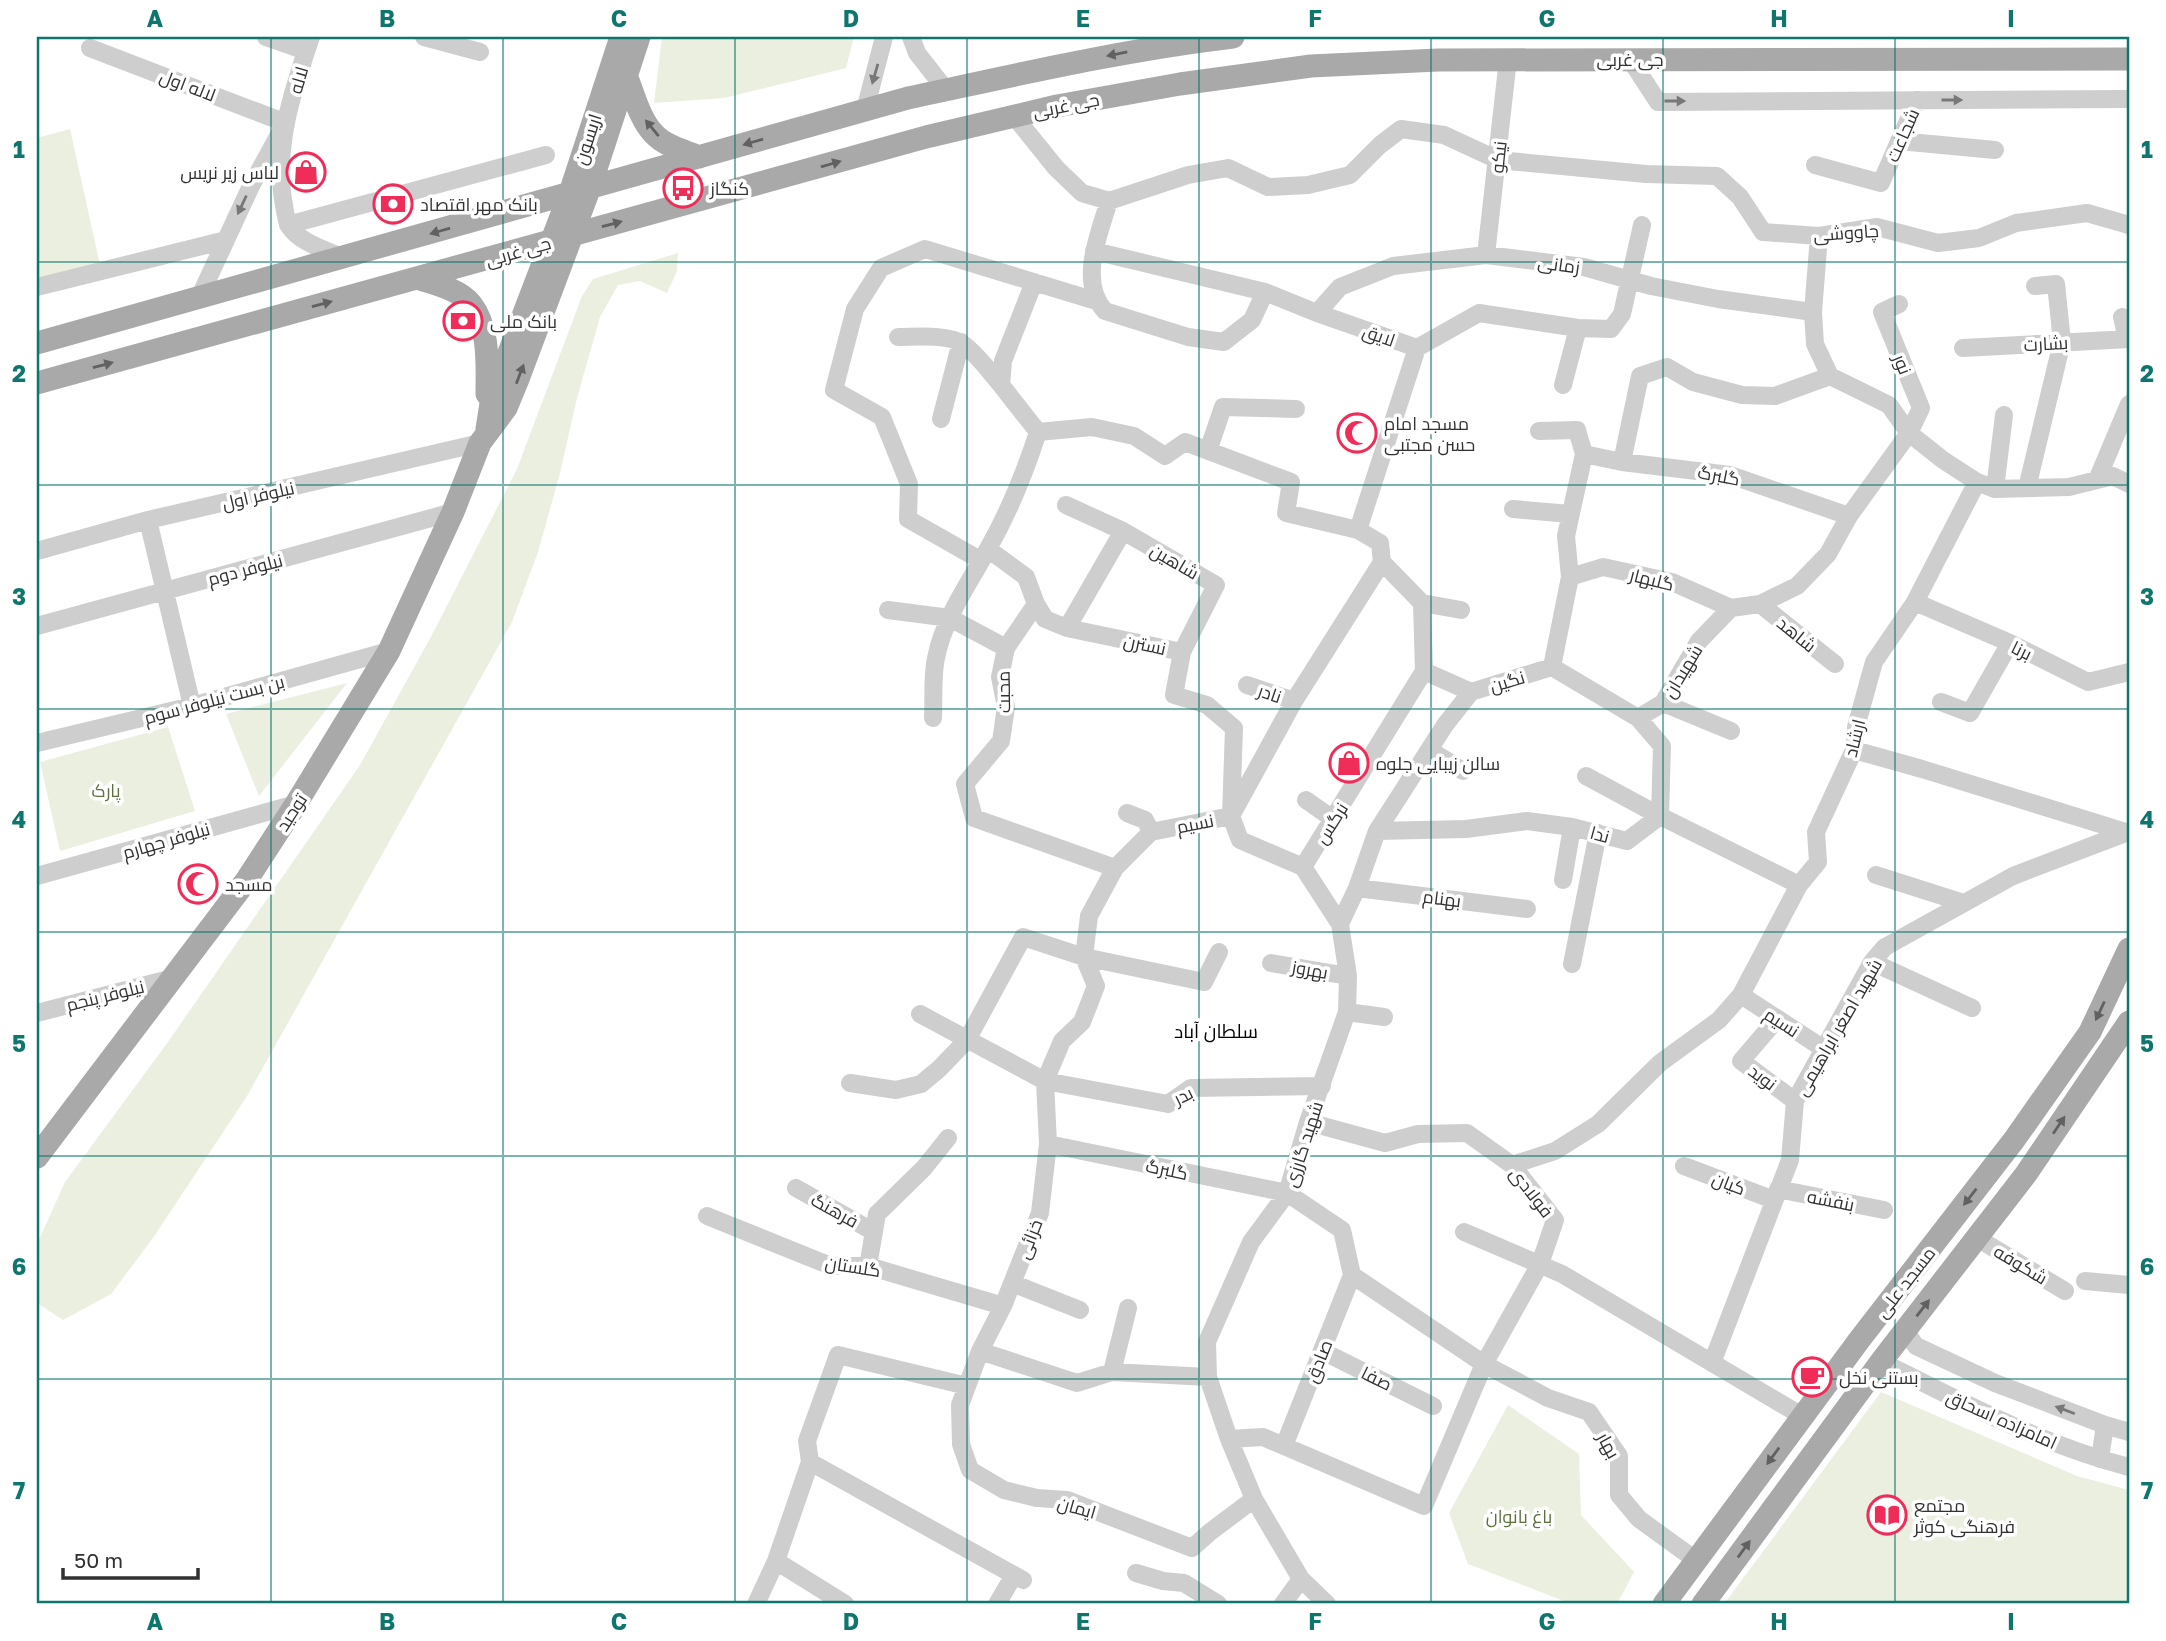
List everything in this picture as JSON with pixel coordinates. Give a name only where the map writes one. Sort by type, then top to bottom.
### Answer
[{"type":"main road","name":"اریسون","points":[[580,190],[621,37]]},
{"type":"main road","name":"اریسون","points":[[562,238],[628,78],[639,37]]},
{"type":"main road","points":[[37,343],[864,110],[1043,68],[1167,45],[1233,37]]},
{"type":"main road","name":"جی غربی","points":[[37,383],[926,137],[1057,106],[1180,84],[1311,66],[1438,60],[2129,59]]},
{"type":"main road","points":[[628,78],[644,119],[654,135],[699,157]]},
{"type":"main road","name":"توحید","points":[[38,1153],[246,880],[390,651],[453,512],[483,438],[492,397],[562,238]]},
{"type":"main road","points":[[417,278],[450,290],[470,303],[482,325],[487,360],[483,438]]},
{"type":"main road","name":"مسجد علی","points":[[1664,1604],[1802,1416],[2014,1140],[2090,1032],[2129,949]]},
{"type":"main road","name":"مسجد علی","points":[[1703,1604],[1877,1367],[2026,1174],[2129,1022]]},
{"type":"street","points":[[266,37],[308,44]]},
{"type":"street","points":[[424,37],[480,52]]},
{"type":"street","points":[[864,110],[884,37]]},
{"type":"street","points":[[911,37],[917,53],[946,90]]},
{"type":"street","name":"لاله","points":[[286,123],[308,44]]},
{"type":"street","name":"لاله اول","points":[[90,48],[286,123]]},
{"type":"street","name":"نیکو","points":[[1486,255],[1508,59]]},
{"type":"street","points":[[1630,59],[1658,102],[2129,99]]},
{"type":"street","name":"شجاعت","points":[[1815,165],[1881,183],[1917,100]]},
{"type":"street","points":[[1014,116],[1056,168],[1082,193],[1109,201],[1094,251],[1092,287],[1096,301],[1105,311],[1188,337],[1224,342],[1252,320],[1265,292]]},
{"type":"street","points":[[286,123],[280,185],[288,225],[304,240],[344,258]]},
{"type":"street","points":[[199,298],[251,186],[286,123]]},
{"type":"street","name":"چاووشی","points":[[1109,201],[1188,175],[1228,168],[1268,187],[1308,185],[1350,175],[1380,145],[1401,129],[1444,135],[1498,160],[1646,174],[1717,176],[1740,197],[1763,232],[1819,236],[1877,227],[1938,243],[1979,238],[2016,223],[2087,213],[2129,225]]},
{"type":"street","points":[[1899,141],[1995,150]]},
{"type":"street","points":[[288,225],[546,155]]},
{"type":"street","points":[[1631,280],[1642,225]]},
{"type":"street","points":[[1819,236],[1813,312],[1815,344],[1830,376],[1889,405],[1909,433],[1943,460],[1977,482],[1995,489],[2069,487],[2113,476],[2129,484]]},
{"type":"street","points":[[37,287],[226,240]]},
{"type":"street","name":"نسترن","points":[[1034,282],[925,249],[881,268],[855,309],[834,390],[882,416],[909,484],[908,519],[984,554],[1026,577],[1045,619],[1067,628],[1182,652],[1174,695],[1208,705],[1234,728],[1231,816]]},
{"type":"street","name":"لایق","points":[[1094,251],[1265,292],[1417,348],[1479,313],[1578,328],[1611,329],[1622,314],[1631,280]]},
{"type":"street","name":"زمانی","points":[[1317,313],[1340,287],[1393,266],[1486,255],[1584,267],[1717,299],[1813,312]]},
{"type":"street","points":[[1001,385],[1003,361],[1034,282],[1096,301]]},
{"type":"street","points":[[2027,488],[2062,342],[2056,284],[2035,286]]},
{"type":"street","name":"نور","points":[[1899,304],[1882,312],[1921,408],[1909,433]]},
{"type":"street","points":[[2122,317],[2128,339]]},
{"type":"street","points":[[1563,384],[1578,328]]},
{"type":"street","points":[[898,337],[934,337],[961,342],[979,358],[1038,432]]},
{"type":"street","name":"بشارت","points":[[1963,348],[2128,339]]},
{"type":"street","points":[[941,419],[961,342]]},
{"type":"street","points":[[1358,530],[1417,348]]},
{"type":"street","points":[[1622,462],[1640,376],[1667,367],[1693,382],[1742,395],[1775,396],[1830,376]]},
{"type":"street","points":[[2097,480],[2129,404]]},
{"type":"street","points":[[1208,451],[1223,407],[1296,409]]},
{"type":"street","points":[[1995,489],[2004,415]]},
{"type":"street","points":[[1038,432],[1092,427],[1134,436],[1165,456],[1185,442],[1291,482],[1286,513],[1358,530],[1380,543],[1382,562],[1422,603],[1461,610]]},
{"type":"street","points":[[1538,432],[1577,430],[1584,454],[1566,536],[1570,577],[1552,667],[1638,718],[1662,746],[1660,816]]},
{"type":"street","points":[[933,718],[936,659],[950,618],[1024,475],[1038,432]]},
{"type":"street","points":[[1731,608],[1760,604],[1797,586],[1828,554],[1849,516],[1909,433]]},
{"type":"street","name":"نیلوفر اول","points":[[37,551],[148,520],[483,438]]},
{"type":"street","name":"گلبرگ","points":[[1584,454],[1622,462],[1730,475],[1849,516]]},
{"type":"street","name":"ارشاد","points":[[1513,1165],[1555,1151],[1598,1124],[1660,1063],[1719,1020],[1741,995],[1799,885],[1818,862],[1816,832],[1854,750],[1856,727],[1874,662],[1915,603],[1977,482]]},
{"type":"street","name":"شاهین","points":[[1066,505],[1122,531],[1216,585],[1182,652]]},
{"type":"street","points":[[1513,509],[1570,514]]},
{"type":"street","name":"نیلوفر دوم","points":[[37,626],[453,512]]},
{"type":"street","points":[[148,520],[192,706]]},
{"type":"street","points":[[1067,628],[1122,531]]},
{"type":"street","name":"نسیم","points":[[1045,1081],[1062,1041],[1082,1021],[1096,986],[1084,957],[1089,916],[1115,868],[1151,832],[1231,816],[1294,701],[1382,562]]},
{"type":"street","name":"گلبهار","points":[[1570,577],[1603,567],[1672,582],[1731,608]]},
{"type":"street","points":[[1422,603],[1424,671],[1471,692]]},
{"type":"street","name":"برنا","points":[[1915,603],[2010,643],[2088,682],[2129,672]]},
{"type":"street","name":"محبت","points":[[1036,604],[1006,648],[1000,677],[1006,706],[1001,741],[965,784],[974,818],[1115,868]]},
{"type":"street","name":"شاهد","points":[[1760,604],[1835,664]]},
{"type":"street","name":"شهیدان","points":[[1638,718],[1663,703],[1699,641],[1731,608]]},
{"type":"street","points":[[888,610],[950,618],[1006,648]]},
{"type":"street","points":[[1941,702],[1970,713],[2010,643]]},
{"type":"street","name":"بن بست نیلوفر سوم","points":[[37,743],[192,706],[390,651]]},
{"type":"street","name":"نگین","points":[[1340,924],[1357,888],[1377,831],[1445,725],[1471,692],[1552,667]]},
{"type":"street","name":"نرگس","points":[[1303,867],[1424,671]]},
{"type":"street","name":"نادر","points":[[1247,685],[1294,701]]},
{"type":"street","points":[[1663,703],[1731,731]]},
{"type":"street","points":[[1430,750],[1463,771]]},
{"type":"street","points":[[1854,750],[2129,833]]},
{"type":"street","points":[[1586,776],[1799,885]]},
{"type":"street","points":[[1306,800],[1333,819]]},
{"type":"street","name":"نیلوفر چهارم","points":[[37,876],[296,804]]},
{"type":"street","points":[[1127,813],[1145,820],[1151,832]]},
{"type":"street","points":[[1231,816],[1240,840],[1303,867]]},
{"type":"street","name":"ندا","points":[[1377,831],[1465,829],[1527,821],[1572,827],[1627,841],[1660,816]]},
{"type":"street","points":[[1563,880],[1572,827]]},
{"type":"street","points":[[1572,964],[1598,833]]},
{"type":"street","name":"شهید اصغر ابراهیمی","points":[[1712,1363],[1790,1160],[1795,1101],[1872,962],[1885,947],[2013,876],[2129,833]]},
{"type":"street","name":"شهید گارزی","points":[[1303,867],[1340,924],[1348,976],[1348,1012],[1308,1122],[1287,1193],[1251,1242],[1207,1342],[1208,1377],[1229,1439],[1254,1499],[1301,1579],[1327,1604]]},
{"type":"street","points":[[1876,875],[1964,903]]},
{"type":"street","name":"بهنام","points":[[1357,888],[1527,909]]},
{"type":"street","points":[[850,1083],[895,1090],[921,1084],[939,1069],[967,1040],[1023,937],[1084,957],[1204,982],[1219,952]]},
{"type":"street","points":[[1872,962],[1972,1008]]},
{"type":"street","name":"بهروز","points":[[1271,963],[1348,976]]},
{"type":"street","name":"نیلوفر پنجم","points":[[37,1013],[173,978]]},
{"type":"street","name":"نسیم","points":[[1741,995],[1824,1049]]},
{"type":"street","points":[[1348,1012],[1384,1017]]},
{"type":"street","name":"بدر","points":[[920,1014],[1045,1081],[1168,1104],[1191,1088],[1322,1086]]},
{"type":"street","name":"نوید","points":[[1777,1019],[1741,1061],[1795,1101]]},
{"type":"street","name":"خزائی","points":[[967,1386],[1040,1213],[1048,1144],[1045,1081]]},
{"type":"street","name":"فولادی","points":[[1284,1446],[1424,1506],[1483,1364],[1540,1264],[1555,1220],[1513,1165],[1467,1133],[1418,1134],[1385,1143],[1308,1122]]},
{"type":"street","points":[[869,1266],[877,1214],[924,1168],[948,1138]]},
{"type":"street","name":"گلبرگ","points":[[1048,1144],[1287,1193]]},
{"type":"street","name":"کیان","points":[[1684,1166],[1776,1195]]},
{"type":"street","name":"فرهنگ","points":[[796,1188],[874,1232]]},
{"type":"street","points":[[1287,1193],[1342,1230],[1352,1275],[1483,1364]]},
{"type":"street","name":"بنفشه","points":[[1776,1195],[1884,1210]]},
{"type":"street","name":"گلستان","points":[[707,1216],[831,1266],[869,1266],[1003,1306]]},
{"type":"street","points":[[1464,1232],[1562,1273],[1802,1416]]},
{"type":"street","name":"شکوفه","points":[[1977,1238],[2065,1291]]},
{"type":"street","name":"صادق","points":[[1284,1446],[1352,1275]]},
{"type":"street","points":[[2085,1281],[2129,1285]]},
{"type":"street","points":[[1012,1283],[1080,1310]]},
{"type":"street","points":[[1112,1372],[1128,1308]]},
{"type":"street","name":"امامزاده اسحاق","points":[[1905,1331],[1916,1346],[1995,1383],[2129,1432]]},
{"type":"street","points":[[981,1351],[1077,1384],[1112,1372],[1208,1377]]},
{"type":"street","name":"صفا","points":[[1322,1351],[1433,1406]]},
{"type":"street","points":[[756,1604],[776,1561],[810,1462],[807,1441],[838,1355],[967,1386]]},
{"type":"street","name":"بهار","points":[[1483,1364],[1548,1398],[1589,1412],[1619,1456],[1619,1495],[1639,1518],[1697,1561]]},
{"type":"street","name":"امامزاده اسحاق","points":[[1877,1367],[1896,1369],[2017,1429],[2129,1467]]},
{"type":"street","name":"ایمان","points":[[967,1386],[960,1405],[961,1444],[970,1470],[1004,1490],[1037,1498],[1067,1500],[1192,1548],[1254,1499]]},
{"type":"street","points":[[2099,1459],[2105,1425]]},
{"type":"street","points":[[1229,1439],[1263,1437],[1284,1446]]},
{"type":"street","points":[[810,1462],[1018,1578],[997,1604]]},
{"type":"street","points":[[776,1561],[845,1604]]},
{"type":"street","points":[[1136,1573],[1163,1581],[1184,1583],[1218,1604]]},
{"type":"street","points":[[1283,1604],[1301,1579]]},
{"type":"green space","points":[[662,37],[854,37],[846,68],[724,98],[654,103]]},
{"type":"green space","points":[[70,129],[100,265],[37,281],[37,138]]},
{"type":"green space","points":[[678,253],[677,271],[667,293],[640,281],[618,285],[600,317],[538,552],[512,622],[247,1096],[153,1238],[111,1294],[63,1320],[37,1303],[37,1244],[65,1182],[168,1042],[360,765],[432,635],[517,469],[582,296],[593,279]]},
{"type":"green space","points":[[347,683],[259,796],[226,714]]},
{"type":"green space","name":"پارک","points":[[168,727],[195,811],[60,851],[40,762]]},
{"type":"green space","points":[[1881,1392],[2077,1476],[2129,1490],[2129,1604],[1724,1604]]},
{"type":"green space","name":"باغ بانوان","points":[[1508,1405],[1579,1454],[1581,1515],[1634,1572],[1617,1604],[1572,1604],[1468,1564],[1449,1513]]},
{"type":"place","name":"لباس زیر نریس","points":[[306,172]]},
{"type":"place","name":"کنگاز","points":[[683,188]]},
{"type":"place","name":"بانک مهر اقتصاد","points":[[393,204]]},
{"type":"place","name":"بانک ملی","points":[[463,321]]},
{"type":"place","name":"مسجد امام حسن مجتبی","points":[[1357,433]]},
{"type":"place","name":"سالن زیبایی جلوه","points":[[1349,763]]},
{"type":"place","name":"مسجد","points":[[198,884]]},
{"type":"place","name":"بستنی نخل","points":[[1812,1377]]},
{"type":"place","name":"مجتمع فرهنگی کوثر","points":[[1887,1515]]},
{"type":"district","name":"سلطان آباد","points":[[1216,1030]]}]
